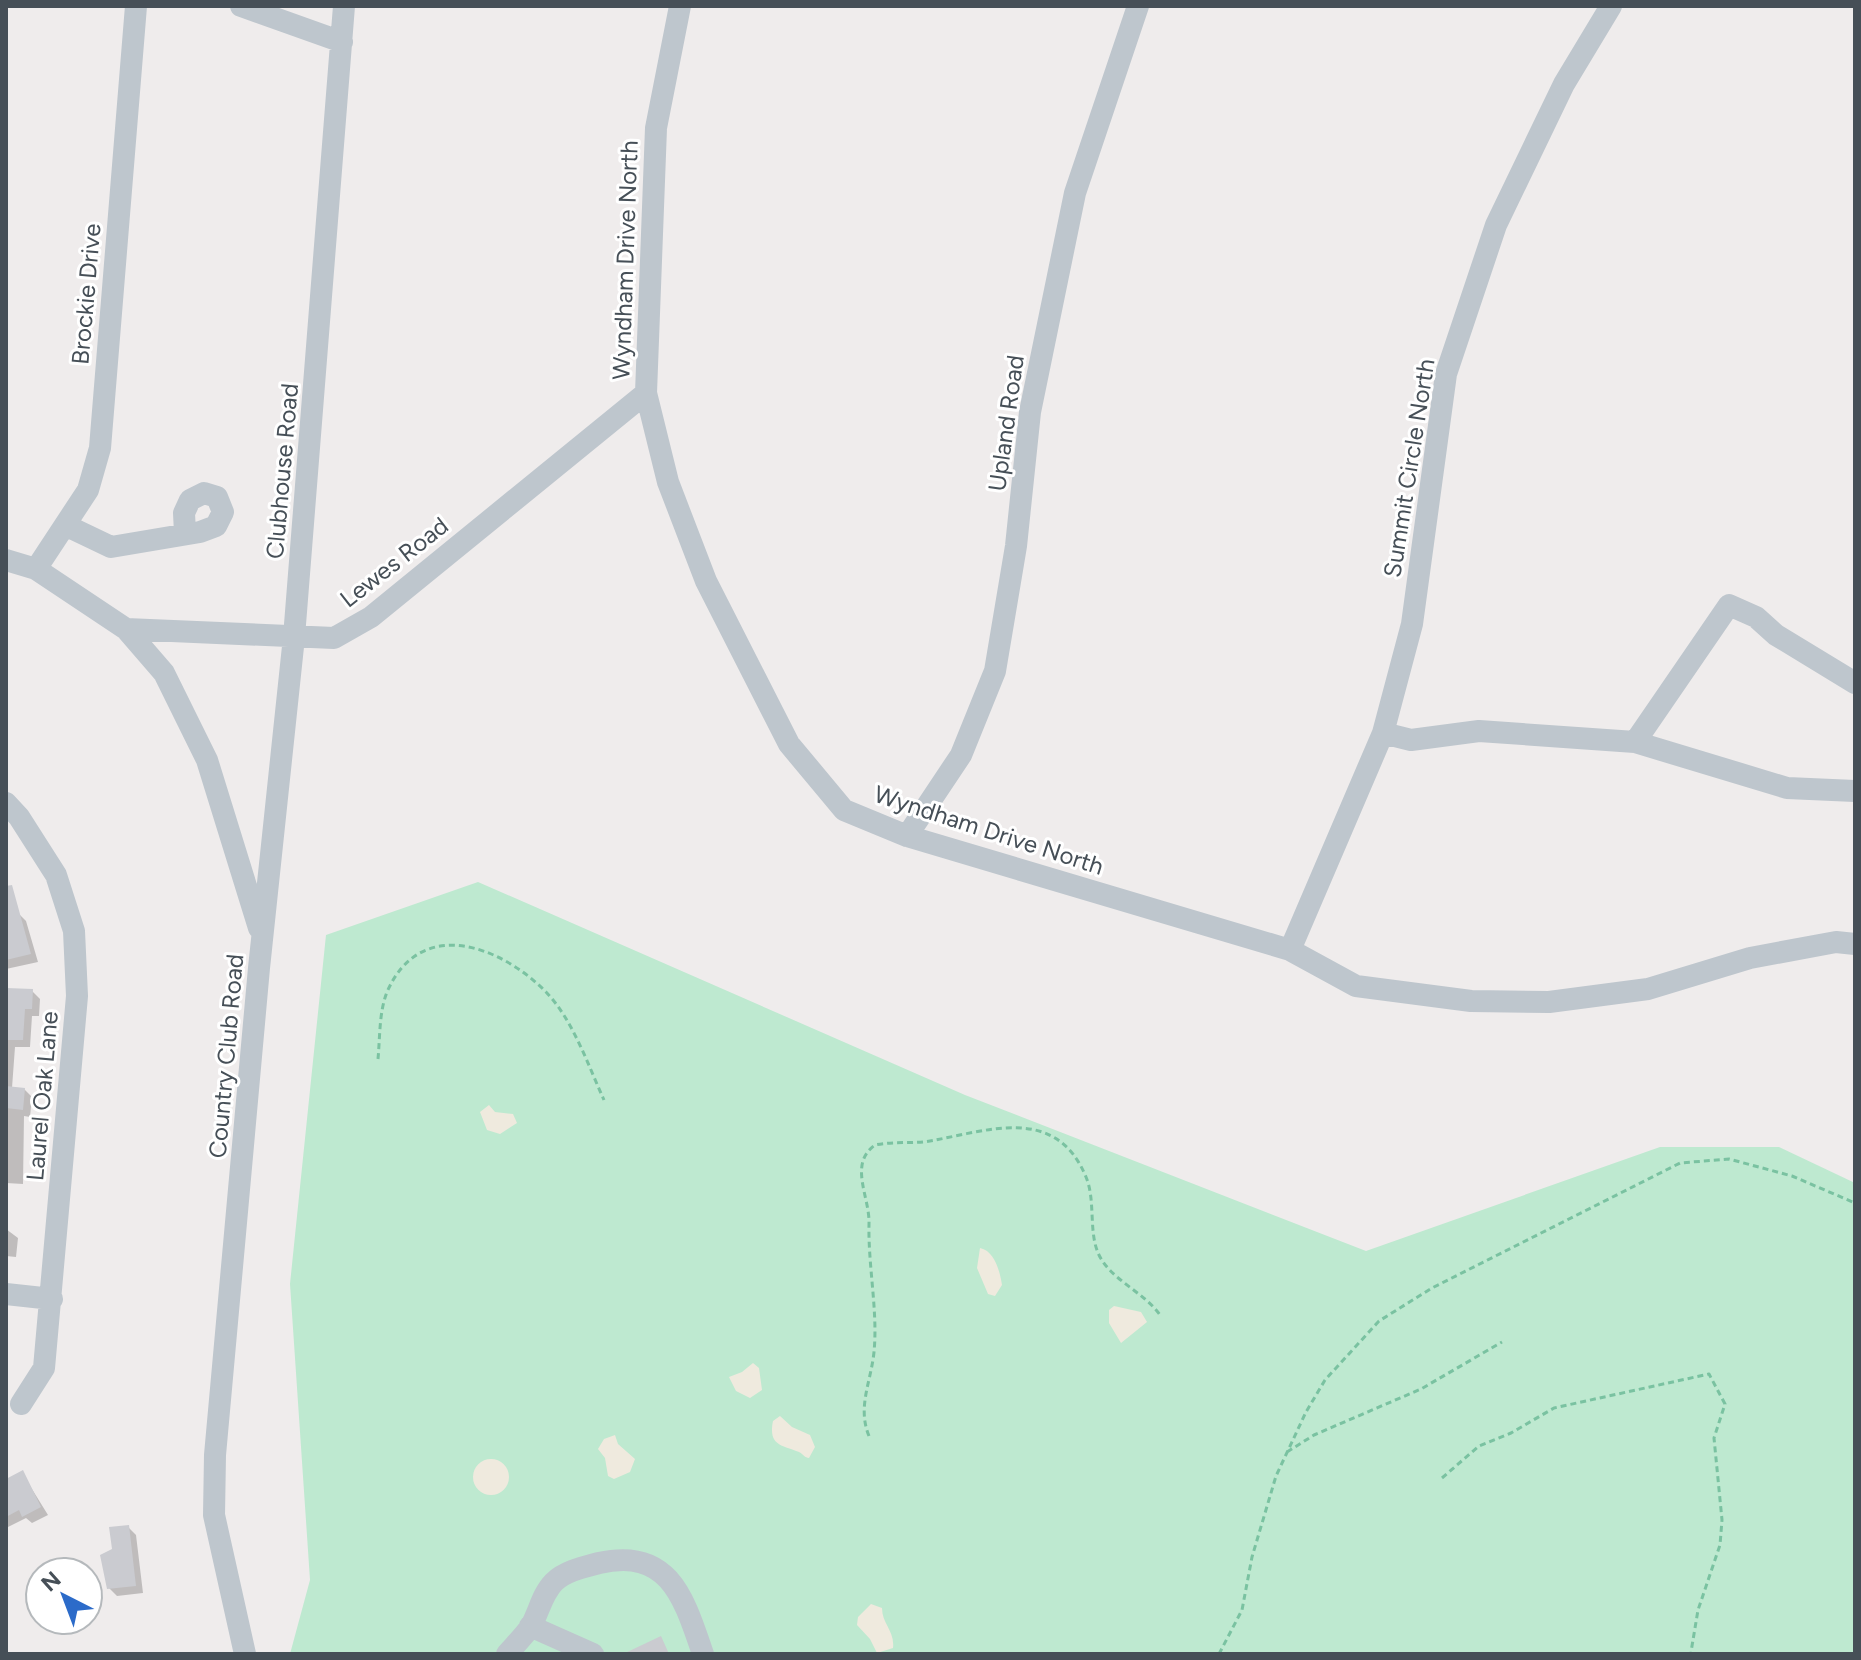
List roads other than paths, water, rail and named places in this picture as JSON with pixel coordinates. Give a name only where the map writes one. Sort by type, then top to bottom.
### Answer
[{"type":"street","name":"Brockie Drive","points":[[36,569],[88,490],[100,448],[136,6]]},
{"type":"street","points":[[241,6],[342,42]]},
{"type":"street","name":"Clubhouse Road","points":[[262,940],[294,637],[344,6]]},
{"type":"street","name":"Wyndham Drive North","points":[[680,6],[656,128],[646,393],[668,482],[706,581],[789,744],[844,810],[907,836],[1290,950],[1356,986],[1471,1001],[1549,1002],[1648,989],[1750,958],[1836,942],[1855,944]]},
{"type":"street","name":"Upland Road","points":[[907,836],[961,755],[995,671],[1016,546],[1030,412],[1075,193],[1138,6]]},
{"type":"street","name":"Summit Circle North","points":[[1290,950],[1383,733],[1412,624],[1446,374],[1496,225],[1564,84],[1611,6]]},
{"type":"street","name":"Lewes Road","points":[[126,629],[334,638],[371,617],[646,393]]},
{"type":"street","points":[[65,525],[111,547],[185,533]]},
{"type":"street","name":"Country Club Road","points":[[6,560],[36,569],[126,629],[164,673],[207,760],[262,940],[215,1455],[214,1515],[245,1654]]},
{"type":"street","points":[[1635,742],[1729,605],[1756,617],[1776,635],[1855,683]]},
{"type":"street","points":[[1383,733],[1411,740],[1479,731],[1527,737],[1635,742],[1787,788],[1855,791]]},
{"type":"street","name":"Laurel Oak Lane","points":[[6,803],[19,817],[56,875],[74,931],[77,996],[44,1368],[21,1404]]},
{"type":"street","points":[[6,1294],[52,1299]]},
{"type":"street","points":[[507,1654],[530,1626],[555,1581],[579,1568],[615,1560],[646,1563],[669,1578],[685,1602],[703,1654]]},
{"type":"street","points":[[530,1626],[593,1654]]}]
